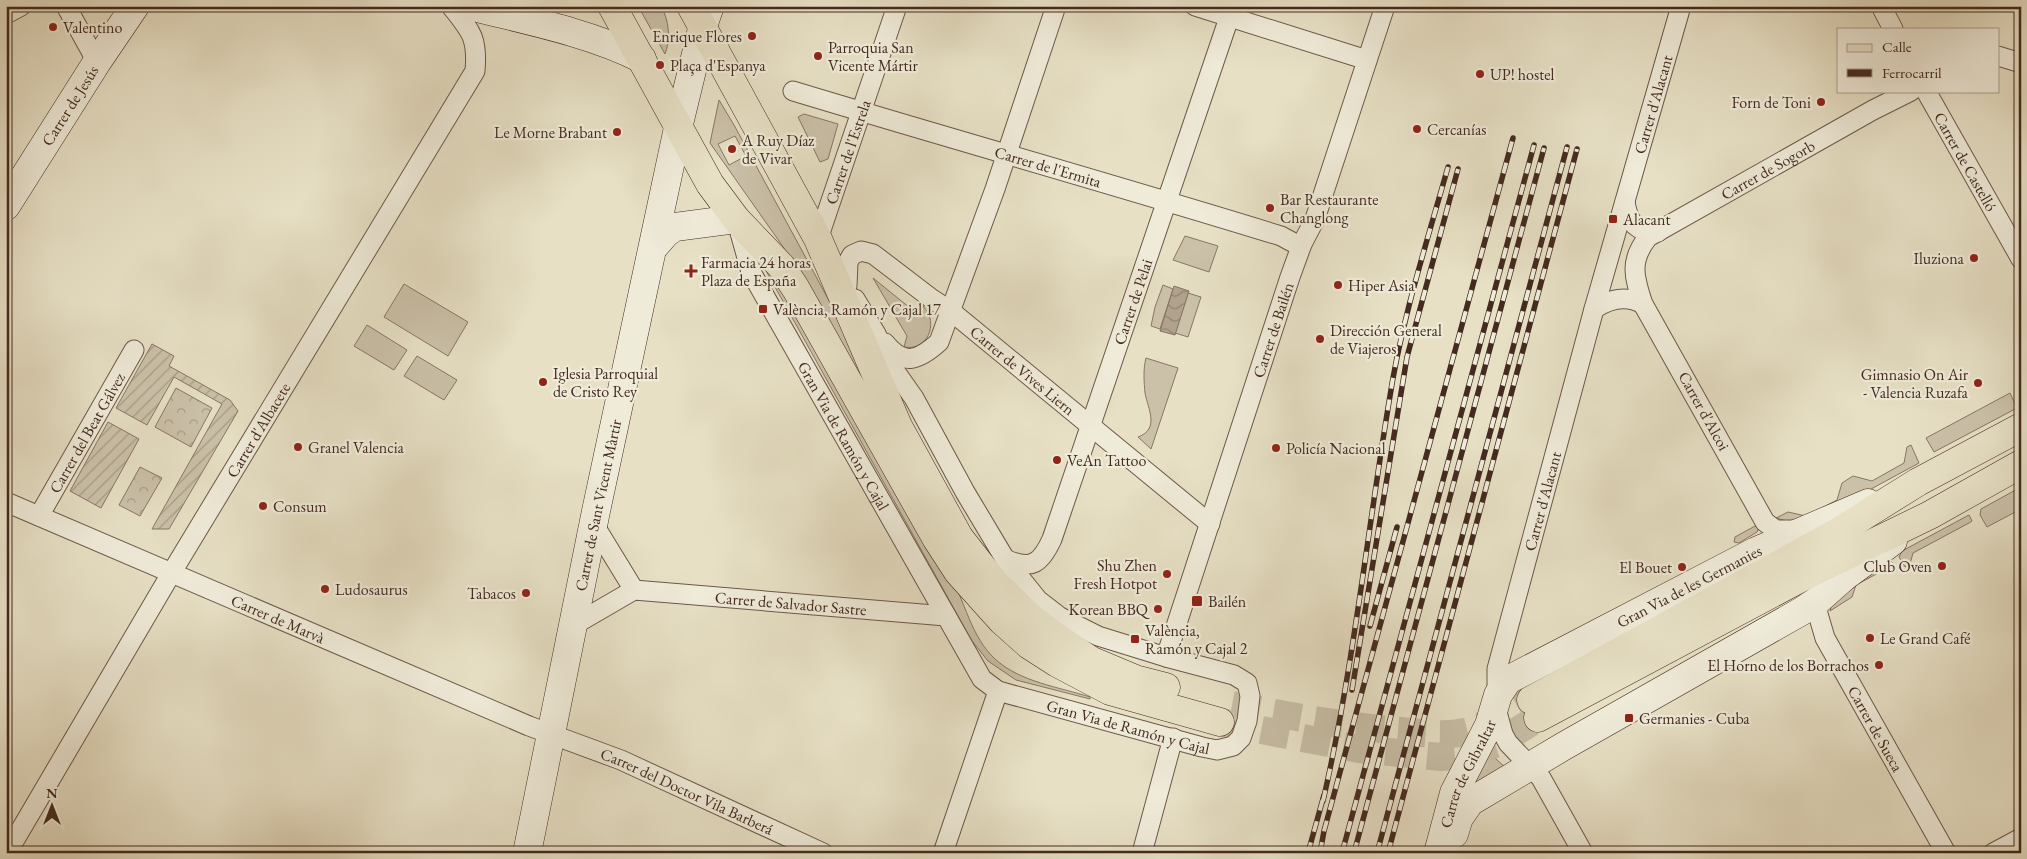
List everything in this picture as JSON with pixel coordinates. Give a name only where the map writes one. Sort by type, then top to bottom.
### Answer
[{"type":"main road","name":"Carrer de Jesús","points":[[6,206],[96,62],[135,6]]},
{"type":"main road","points":[[481,9],[521,6]]},
{"type":"main road","points":[[612,6],[678,128]]},
{"type":"main road","points":[[481,9],[599,41],[622,49],[642,59]]},
{"type":"main road","points":[[678,128],[701,14]]},
{"type":"main road","name":"Gran Via de Ramón y Cajal","points":[[678,128],[710,184],[736,219],[768,251],[796,289],[946,555],[958,572],[1002,621],[1029,645],[1057,663],[1110,691],[1223,713],[1092,661],[1029,616],[994,582],[959,537],[898,426],[853,324],[838,276],[701,14]]},
{"type":"main road","name":"Carrer de Sant Vicent Màrtir","points":[[526,853],[593,523],[678,128]]},
{"type":"main road","points":[[653,248],[666,233],[675,227],[736,219]]},
{"type":"main road","name":"Gran Via de les Germanies","points":[[2021,426],[1918,482],[1836,533],[1534,709],[1930,515],[2021,464]]},
{"type":"main road","name":"Gran Via de les Germanies","points":[[1498,695],[1508,680],[1518,674],[1756,550],[1918,482]]},
{"type":"main road","name":"Gran Via de les Germanies","points":[[1531,767],[1564,746],[1802,611],[1817,601],[1844,577],[1930,515]]},
{"type":"main road","name":"Carrer de Gibraltar","points":[[1438,853],[1454,793],[1489,725],[1498,695]]},
{"type":"main road","name":"Carrer de Gibraltar","points":[[1450,853],[1459,818],[1470,802],[1531,767]]},
{"type":"street","points":[[6,14],[21,6]]},
{"type":"street","points":[[66,6],[96,62]]},
{"type":"street","name":"Carrer d'Albacete","points":[[7,853],[172,572],[475,71],[477,54],[472,33],[451,6]]},
{"type":"street","name":"Carrer de l'Estrela","points":[[818,239],[897,6]]},
{"type":"street","points":[[876,334],[893,353],[902,359],[911,359],[926,352],[939,342],[952,312],[1007,155],[1056,6]]},
{"type":"street","points":[[1195,6],[1231,12],[1367,60]]},
{"type":"street","name":"Carrer de Bailén","points":[[1166,657],[1302,244],[1315,219],[1385,6]]},
{"type":"street","name":"Carrer d'Alacant","points":[[1498,695],[1499,659],[1594,310],[1681,6]]},
{"type":"street","points":[[1880,6],[1894,28]]},
{"type":"street","name":"Carrer de Pelai","points":[[1005,559],[1024,566],[1034,564],[1044,556],[1052,539],[1231,12]]},
{"type":"street","points":[[2000,57],[2021,63]]},
{"type":"street","name":"Carrer de l'Ermita","points":[[793,91],[1007,155],[1167,200],[1281,236],[1294,243],[1302,244]]},
{"type":"street","name":"Carrer de Sogorb","points":[[1635,261],[1640,247],[1648,237],[1873,110],[1909,92]]},
{"type":"street","name":"Carrer de Castelló","points":[[1927,92],[2021,259]]},
{"type":"street","points":[[1625,202],[1627,214],[1634,225],[1642,230],[1658,232]]},
{"type":"street","name":"Gran Via de Ramón y Cajal","points":[[736,219],[751,272],[982,679],[998,691],[1217,750],[1233,746],[1241,738],[1247,720],[1250,696],[1246,683],[1234,675],[1098,636],[1060,617],[1038,600],[1005,559],[914,398],[890,364],[876,334],[838,276]]},
{"type":"street","name":"Carrer de Vives Liern","points":[[838,276],[852,256],[860,251],[873,254],[952,312],[1210,524]]},
{"type":"street","name":"Carrer d'Alcoi","points":[[1635,261],[1635,278],[1643,304],[1765,522],[1776,530],[1804,530]]},
{"type":"street","points":[[1594,310],[1601,305],[1622,298],[1635,299],[1643,304]]},
{"type":"street","name":"Carrer del Beat Gálvez","points":[[39,516],[134,350]]},
{"type":"street","name":"Carrer de Marvà","points":[[6,502],[550,735]]},
{"type":"street","points":[[572,626],[634,590],[593,523]]},
{"type":"street","name":"Carrer de Salvador Sastre","points":[[634,590],[946,616]]},
{"type":"street","name":"Carrer de Sueca","points":[[1817,601],[1818,614],[1825,638],[1946,853]]},
{"type":"street","points":[[943,853],[998,691]]},
{"type":"street","points":[[1498,695],[1499,721],[1508,744],[1545,784],[1583,853]]},
{"type":"street","name":"Gran Via de les Germanies","points":[[1499,721],[1513,738],[1530,747],[1555,749],[1564,746]]},
{"type":"street","name":"Carrer del Doctor Vila Barberá","points":[[550,735],[621,760],[823,853]]},
{"type":"street","points":[[1142,853],[1173,738]]},
{"type":"street","points":[[1993,853],[2021,838]]},
{"type":"green space","points":[[638,6],[661,6],[666,17],[668,30],[665,54]]},
{"type":"green space","points":[[719,100],[839,319],[875,409],[786,251],[710,143]],"holes":[[[735,136],[746,156],[729,165],[718,144]]]},
{"type":"green space","points":[[804,114],[838,124],[828,159],[820,162],[798,117]]},
{"type":"green space","points":[[1185,236],[1218,246],[1209,272],[1173,260]]},
{"type":"green space","points":[[760,260],[773,275],[949,573],[974,630],[987,650],[1005,667],[1016,673],[1040,683],[1090,697],[1090,699],[1016,680],[988,661],[972,641]]},
{"type":"green space","points":[[873,278],[915,312],[919,303],[926,309],[930,316],[931,324],[926,339],[920,344],[913,347],[904,347],[907,336]]},
{"type":"green space","points":[[404,284],[468,322],[448,356],[384,317]]},
{"type":"green space","points":[[1163,285],[1173,289],[1160,329],[1151,326]]},
{"type":"green space","points":[[1188,293],[1201,297],[1188,337],[1175,333]]},
{"type":"green space","points":[[367,325],[407,350],[394,370],[354,346]]},
{"type":"green space","points":[[152,344],[174,356],[169,366],[230,400],[238,411],[169,529],[152,529],[222,404],[174,377],[147,425],[116,408]]},
{"type":"green space","points":[[417,356],[457,380],[444,400],[404,376]]},
{"type":"green space","points":[[1146,358],[1178,368],[1151,449],[1138,437],[1149,429],[1151,424],[1144,384]]},
{"type":"green space","points":[[176,388],[212,408],[191,447],[155,427]]},
{"type":"green space","points":[[2010,393],[2017,408],[1934,452],[1926,438]]},
{"type":"green space","points":[[108,422],[139,439],[101,508],[70,491]]},
{"type":"green space","points":[[1911,445],[1919,463],[1816,519],[1790,522],[1776,518],[1788,512],[1806,516],[1837,500],[1842,483],[1853,476],[1872,481],[1904,463],[1907,447]]},
{"type":"green space","points":[[140,467],[162,478],[140,516],[119,505]]},
{"type":"green space","points":[[2021,487],[2021,509],[1987,527],[1980,515],[1981,509]]},
{"type":"green space","points":[[1969,515],[1972,521],[1913,553],[1910,564],[1905,567],[1899,557],[1902,551]]},
{"type":"green space","points":[[1755,526],[1759,527],[1757,532],[1739,543],[1734,542],[1735,537]]},
{"type":"green space","points":[[1890,560],[1892,562],[1892,573],[1882,571],[1856,585],[1852,597],[1830,611],[1832,604],[1838,596]]},
{"type":"green space","points":[[1488,752],[1505,767],[1472,787]]},
{"type":"water","points":[[1174,286],[1189,291],[1175,335],[1160,331]]},
{"type":"tunnel","points":[[1232,705],[1295,717],[1380,729],[1444,734],[1461,733],[1477,728],[1531,700]]},
{"type":"tunnel","points":[[1220,722],[1359,749],[1441,757],[1460,755],[1496,744],[1538,718]]},
{"type":"railway","points":[[1320,853],[1324,831],[1513,138]]},
{"type":"railway","points":[[1342,853],[1534,145]]},
{"type":"railway","points":[[1377,853],[1567,147]]},
{"type":"railway","points":[[1354,853],[1544,148]]},
{"type":"railway","points":[[1388,853],[1577,149]]},
{"type":"railway","points":[[1323,801],[1343,702],[1394,372],[1415,284],[1448,167]]},
{"type":"railway","points":[[1352,690],[1407,357],[1458,169]]},
{"type":"railway","points":[[1370,626],[1397,527]]},
{"type":"railway","points":[[1308,853],[1324,795]]},
{"type":"place","name":"Valentino","points":[[53,27]]},
{"type":"place","name":"Enrique Flores","points":[[752,36]]},
{"type":"place","name":"Parroquia San Vicente Mártir","points":[[818,56]]},
{"type":"place","name":"Plaça d'Espanya","points":[[660,65]]},
{"type":"place","name":"UP! hostel","points":[[1480,74]]},
{"type":"place","name":"Forn de Toni","points":[[1821,102]]},
{"type":"place","name":"Cercanías","points":[[1417,129]]},
{"type":"place","name":"Le Morne Brabant","points":[[617,132]]},
{"type":"place","name":"A Ruy Díaz de Vivar","points":[[732,149]]},
{"type":"place","name":"Bar Restaurante Changlong","points":[[1270,208]]},
{"type":"place","name":"Alacant","points":[[1613,219]]},
{"type":"place","name":"Iluziona","points":[[1974,258]]},
{"type":"place","name":"Farmacia 24 horas Plaza de España","points":[[691,271]]},
{"type":"place","name":"Hiper Asia","points":[[1338,285]]},
{"type":"place","name":"València, Ramón y Cajal 17","points":[[763,309]]},
{"type":"place","name":"Dirección General de Viajeros","points":[[1320,339]]},
{"type":"place","name":"Iglesia Parroquial de Cristo Rey","points":[[543,382]]},
{"type":"place","name":"Gimnasio On Air - Valencia Ruzafa","points":[[1978,383]]},
{"type":"place","name":"Granel Valencia","points":[[298,447]]},
{"type":"place","name":"Policía Nacional","points":[[1276,448]]},
{"type":"place","name":"VeAn Tattoo","points":[[1057,460]]},
{"type":"place","name":"Consum","points":[[263,506]]},
{"type":"place","name":"Club Oven","points":[[1942,566]]},
{"type":"place","name":"El Bouet","points":[[1682,567]]},
{"type":"place","name":"Shu Zhen Fresh Hotpot","points":[[1167,574]]},
{"type":"place","name":"Ludosaurus","points":[[325,589]]},
{"type":"place","name":"Tabacos","points":[[526,593]]},
{"type":"place","name":"Bailén","points":[[1197,601]]},
{"type":"place","name":"Korean BBQ","points":[[1158,609]]},
{"type":"place","name":"Le Grand Café","points":[[1870,638]]},
{"type":"place","name":"València, Ramón y Cajal 2","points":[[1135,639]]},
{"type":"place","name":"El Horno de los Borrachos","points":[[1879,665]]},
{"type":"place","name":"Germanies - Cuba","points":[[1629,718]]}]
